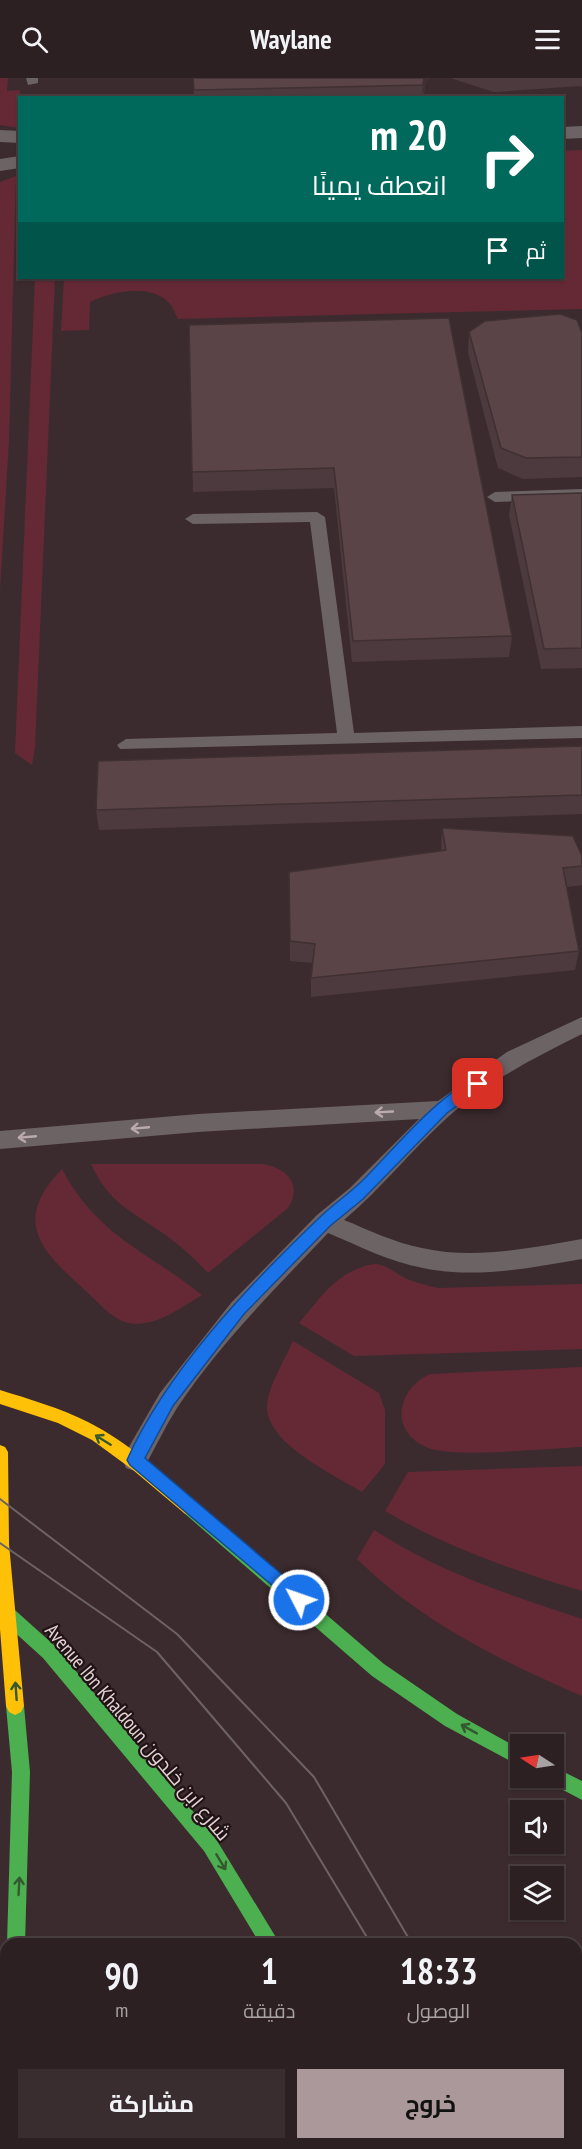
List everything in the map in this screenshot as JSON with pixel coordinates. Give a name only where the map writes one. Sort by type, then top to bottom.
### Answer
[{"type":"main road","points":[[0,1397],[48,1412],[75,1424],[135,1460],[257,1563],[378,1670],[451,1720],[510,1752]]},
{"type":"main road","points":[[0,1452],[3,1609],[15,1678],[21,1772],[16,1938]]},
{"type":"main road","name":"Avenue Ibn Khaldoun شارع ابن خلدون","points":[[3,1609],[49,1652],[210,1845],[267,1938]]},
{"type":"main road","points":[[564,1781],[582,1791]]},
{"type":"street","points":[[564,133],[582,132]]},
{"type":"street","points":[[0,136],[18,137]]},
{"type":"street","points":[[0,165],[18,162]]},
{"type":"lane","points":[[495,497],[582,494]]},
{"type":"lane","points":[[193,519],[317,517],[346,738]]},
{"type":"lane","points":[[126,745],[582,732]]},
{"type":"lane","points":[[135,1460],[168,1401],[204,1352],[239,1310],[325,1222],[358,1195],[442,1109],[514,1058],[582,1025]]},
{"type":"lane","points":[[0,1140],[198,1123],[442,1109]]},
{"type":"lane","points":[[325,1222],[421,1258],[454,1263],[519,1260],[582,1249]]},
{"type":"shaded area","points":[[0,78],[8,78],[7,91],[20,90],[18,128],[0,125]]},
{"type":"shaded area","points":[[582,150],[582,309],[178,319],[168,302],[160,296],[141,291],[130,291],[108,295],[90,302],[89,330],[61,331],[64,279],[564,279],[564,151]]},
{"type":"shaded area","points":[[16,176],[9,440],[0,590],[0,182]]},
{"type":"shaded area","points":[[35,279],[55,279],[35,747],[32,765],[15,753]]},
{"type":"shaded area","points":[[91,1164],[263,1164],[279,1169],[285,1174],[293,1185],[294,1192],[288,1208],[208,1273],[178,1244],[114,1198],[98,1178]]},
{"type":"shaded area","points":[[62,1169],[76,1192],[107,1227],[202,1295],[170,1314],[144,1323],[128,1323],[103,1308],[57,1264],[38,1236],[35,1221],[38,1205],[46,1188]]},
{"type":"shaded area","points":[[374,1264],[387,1267],[409,1280],[438,1288],[582,1284],[582,1349],[354,1356],[299,1323],[340,1278],[361,1267]]},
{"type":"shaded area","points":[[293,1341],[379,1393],[385,1410],[385,1464],[362,1492],[303,1456],[277,1432],[269,1419],[268,1397]]},
{"type":"shaded area","points":[[582,1367],[582,1447],[478,1453],[439,1450],[426,1447],[414,1440],[406,1431],[402,1421],[404,1399],[410,1389],[430,1374]]},
{"type":"shaded area","points":[[582,1466],[582,1591],[481,1557],[433,1536],[385,1511],[408,1472]]},
{"type":"shaded area","points":[[374,1530],[449,1570],[582,1619],[582,1696],[492,1654],[407,1602],[357,1559]]},
{"type":"building","points":[[193,78],[424,78],[423,85],[194,90]]},
{"type":"building","points":[[560,314],[577,320],[582,333],[582,457],[526,458],[501,448],[469,332],[485,321]]},
{"type":"building","points":[[449,318],[512,636],[353,641],[334,468],[192,472],[189,325]]},
{"type":"building","points":[[582,493],[582,648],[544,649],[512,495]]},
{"type":"building","points":[[582,746],[582,795],[96,810],[98,761]]},
{"type":"building","points":[[442,828],[573,836],[582,856],[582,866],[563,868],[579,951],[311,978],[315,944],[290,941],[289,872],[446,850]]},
{"type":"tram line","points":[[0,1499],[177,1634],[314,1777],[408,1938]]},
{"type":"tram line","points":[[0,1543],[157,1652],[286,1803],[367,1938]]},
{"type":"traffic: fast","points":[[190,1508],[378,1670],[451,1720],[510,1752]]},
{"type":"traffic: fast","points":[[0,1608],[49,1652],[210,1845],[267,1938]]},
{"type":"traffic: fast","points":[[15,1706],[21,1772],[16,1938]]},
{"type":"traffic: fast","points":[[564,1781],[582,1791]]},
{"type":"traffic: slow","points":[[0,1397],[63,1418],[98,1435],[139,1464],[190,1508]]},
{"type":"traffic: slow","points":[[0,1452],[1,1544],[15,1706]]},
{"type":"route","points":[[299,1600],[135,1460],[168,1401],[239,1310],[281,1265],[325,1222],[358,1195],[442,1109],[478,1084]]}]
